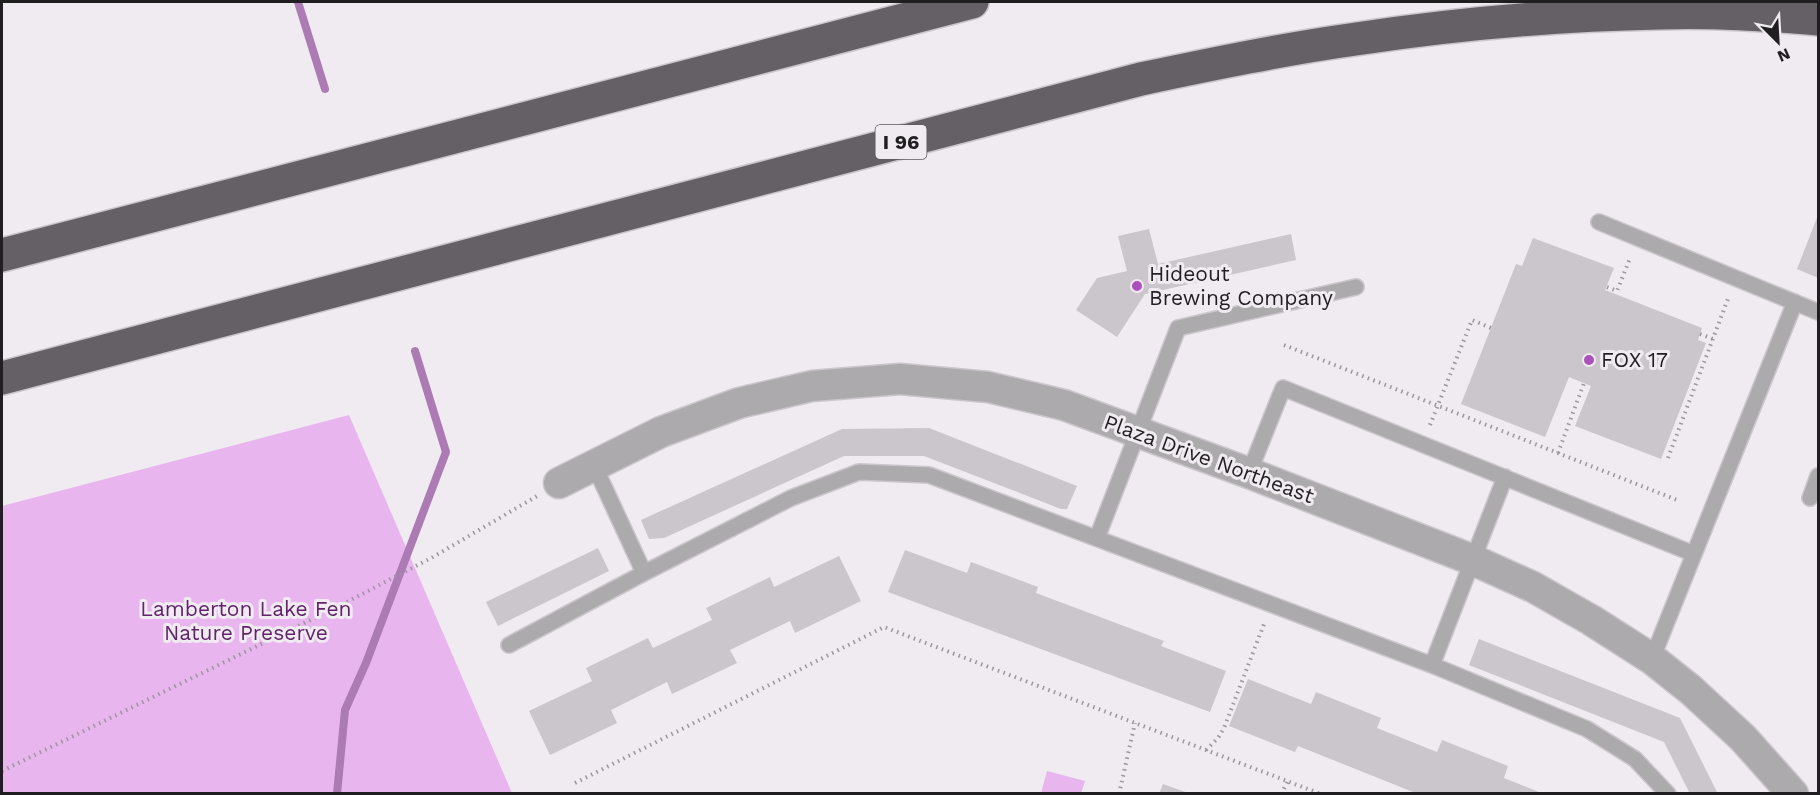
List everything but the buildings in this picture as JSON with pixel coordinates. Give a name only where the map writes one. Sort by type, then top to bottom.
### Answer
[{"type":"highway","points":[[2,255],[972,2]]},
{"type":"highway","name":"I 96","points":[[2,378],[1130,81],[1239,59],[1356,39],[1445,28],[1587,16],[1660,12],[1818,19]]},
{"type":"street","name":"Plaza Drive Northeast","points":[[559,483],[661,432],[738,403],[812,386],[900,379],[988,387],[1064,405],[1249,473],[1473,560],[1533,587],[1591,620],[1652,660],[1691,690],[1743,738],[1792,794]]},
{"type":"lane","points":[[1599,222],[1818,312]]},
{"type":"lane","points":[[1097,538],[1178,328],[1356,287]]},
{"type":"lane","points":[[1652,660],[1796,302]]},
{"type":"lane","points":[[1249,473],[1283,388],[1694,554]]},
{"type":"lane","points":[[594,465],[644,573]]},
{"type":"lane","points":[[509,645],[791,498],[860,472],[929,476],[1432,665],[1587,729],[1635,759],[1668,794]]},
{"type":"lane","points":[[1810,498],[1818,476]]},
{"type":"lane","points":[[1432,665],[1505,477]]},
{"type":"path","points":[[1607,287],[1617,291],[1638,238]]},
{"type":"path","points":[[1668,458],[1736,278]]},
{"type":"path","points":[[1422,444],[1472,320],[1491,328]]},
{"type":"path","points":[[1700,334],[1713,339]]},
{"type":"path","points":[[1284,345],[1677,500]]},
{"type":"path","points":[[1558,453],[1584,383]]},
{"type":"path","points":[[1681,408],[1686,410]]},
{"type":"path","points":[[2,771],[434,557],[559,483]]},
{"type":"path","points":[[1206,750],[1224,728],[1272,604]]},
{"type":"path","points":[[575,783],[885,627],[1321,794]]},
{"type":"path","points":[[1119,794],[1135,723]]},
{"type":"path","points":[[1281,794],[1288,781]]},
{"type":"green space","name":"Lamberton Lake Fen Nature Preserve","points":[[349,415],[512,793],[2,793],[2,506]]},
{"type":"green space","points":[[1047,771],[1085,781],[1081,793],[1041,793]]},
{"type":"waterway","points":[[298,2],[325,89]]},
{"type":"waterway","points":[[337,794],[345,710],[366,663],[446,452],[415,351]]},
{"type":"place","name":"Hideout Brewing Company","points":[[1137,286]]},
{"type":"place","name":"FOX 17","points":[[1589,360]]}]
